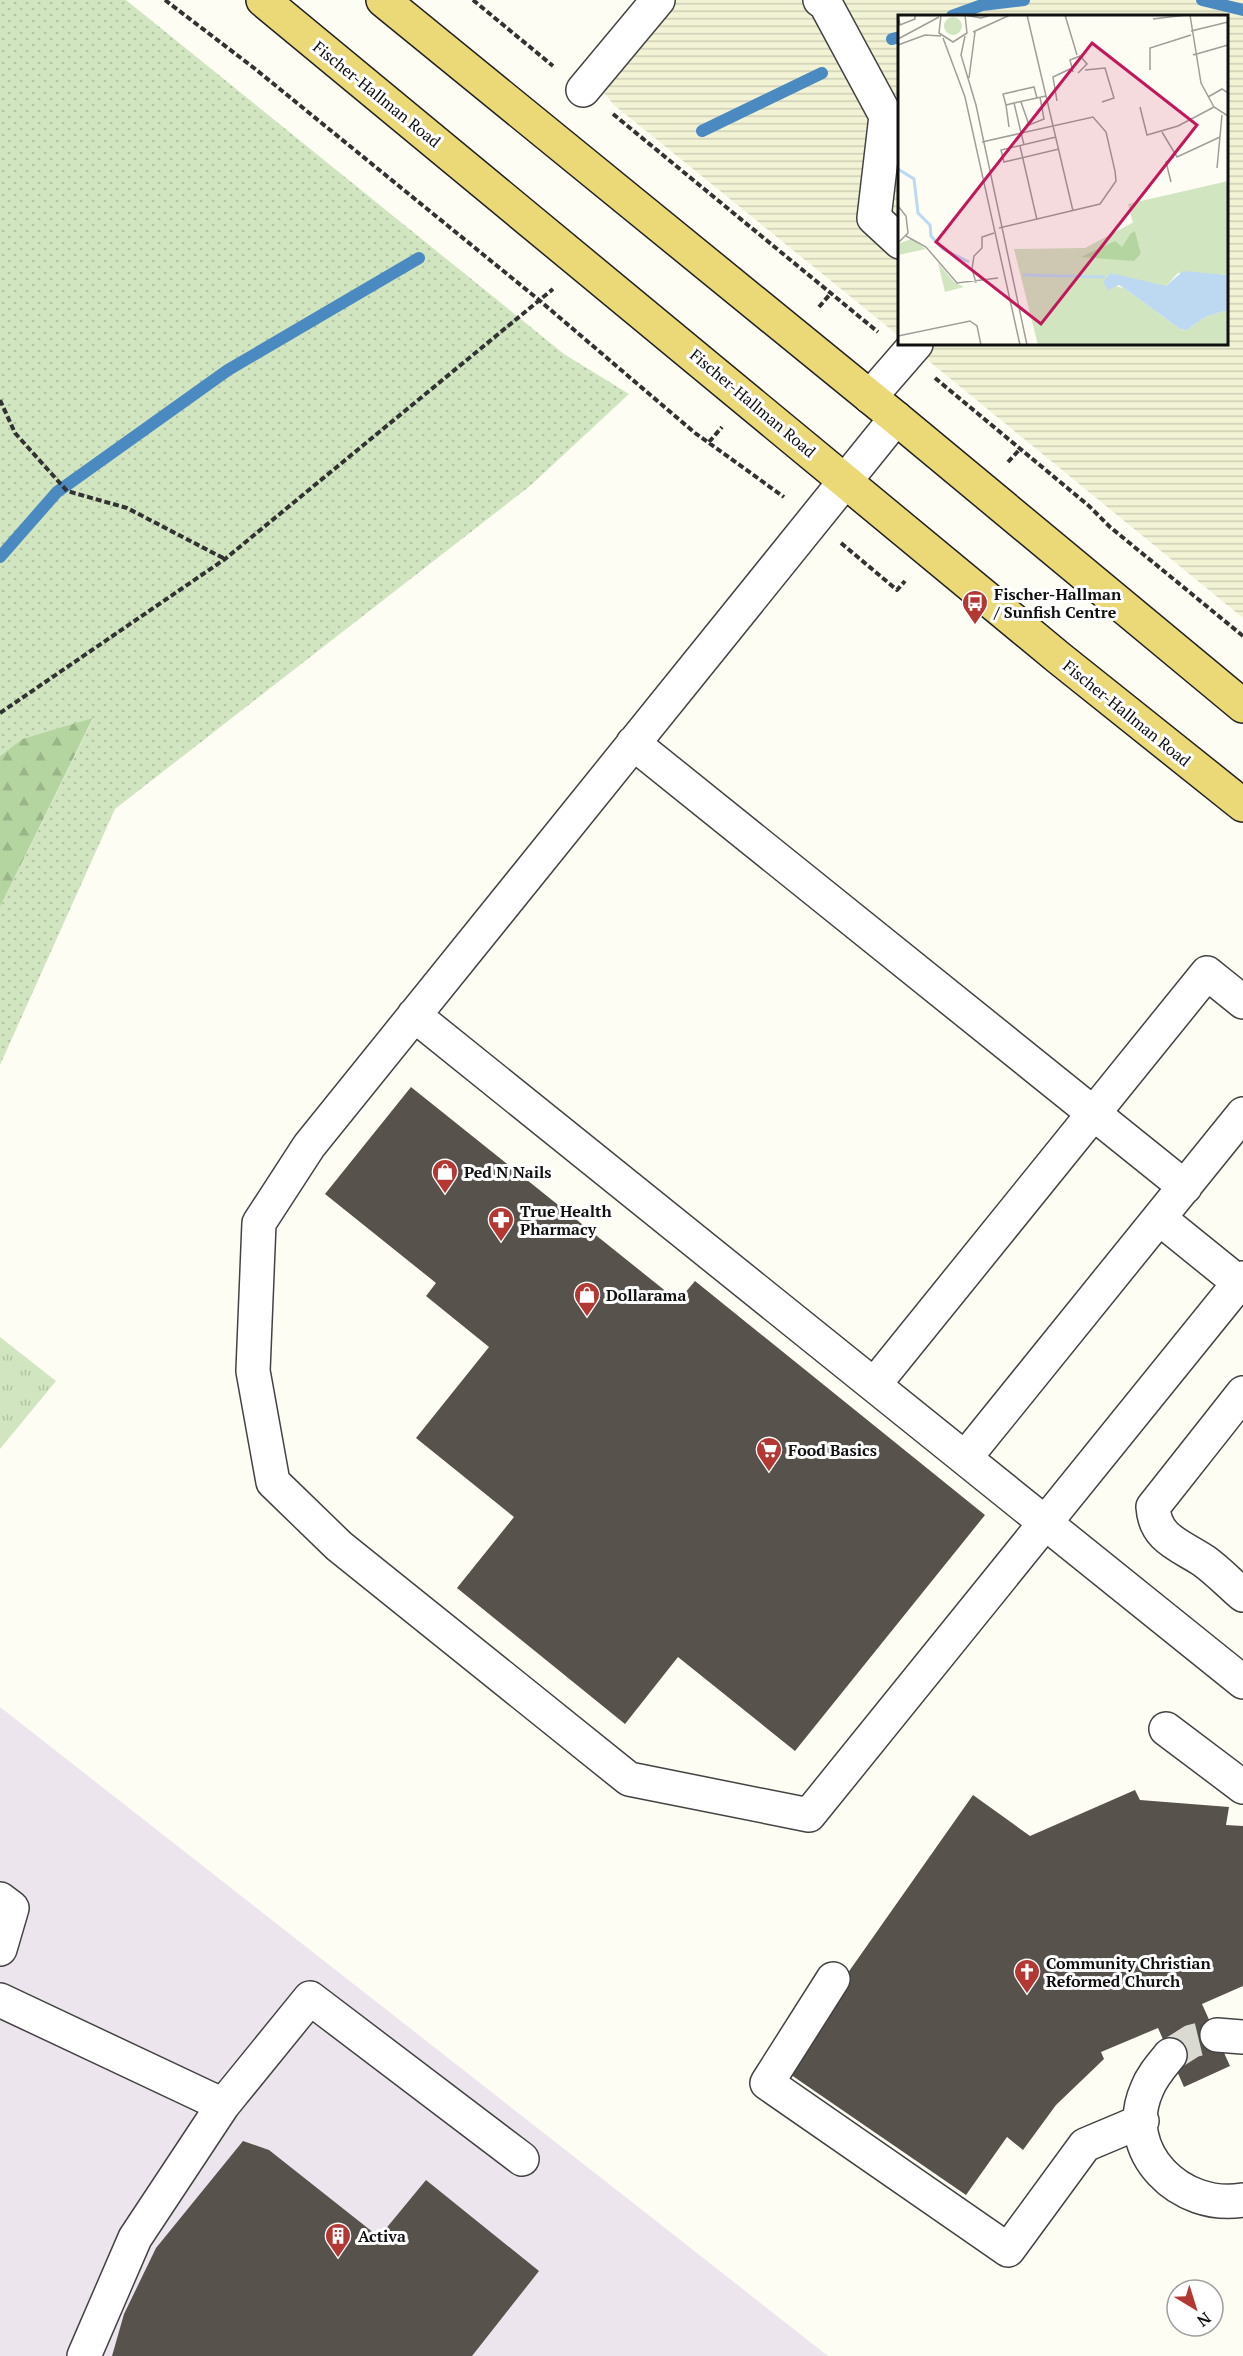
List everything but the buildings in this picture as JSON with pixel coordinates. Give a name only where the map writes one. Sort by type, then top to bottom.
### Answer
[{"type":"main road","name":"Fischer-Hallman Road","points":[[263,0],[584,263],[1059,658],[1243,806]]},
{"type":"main road","points":[[383,0],[896,418],[1243,706]]},
{"type":"lane","points":[[583,90],[658,0]]},
{"type":"lane","points":[[820,0],[825,3],[886,116],[874,218],[898,240]]},
{"type":"lane","points":[[870,398],[911,349]]},
{"type":"lane","points":[[896,418],[309,1146],[260,1223],[253,1371],[273,1482],[339,1546],[629,1779],[809,1815],[1242,1283],[1159,1218]]},
{"type":"lane","points":[[633,743],[1185,1187]]},
{"type":"lane","points":[[874,1385],[1207,973],[1243,1002]]},
{"type":"lane","points":[[414,1015],[1243,1682]]},
{"type":"lane","points":[[965,1458],[1243,1114]]},
{"type":"lane","points":[[1243,1394],[1153,1507],[1154,1522],[1165,1537],[1205,1562],[1243,1595]]},
{"type":"lane","points":[[1166,1729],[1243,1787]]},
{"type":"lane","points":[[0,1899],[12,1908],[0,1949]]},
{"type":"lane","points":[[833,1978],[767,2083],[1008,2250],[1085,2145],[1142,2121]]},
{"type":"lane","points":[[84,2356],[135,2238],[223,2105],[310,1998],[522,2159]]},
{"type":"lane","points":[[0,2000],[223,2105]]},
{"type":"lane","points":[[1170,2055],[1156,2071],[1146,2091],[1142,2121],[1149,2155],[1161,2174],[1178,2188],[1198,2198],[1220,2202],[1243,2200]]},
{"type":"path","points":[[165,0],[254,68],[539,300],[695,433],[768,484]]},
{"type":"path","points":[[473,0],[583,90],[898,339]]},
{"type":"path","points":[[0,713],[180,587],[225,559],[584,263]]},
{"type":"path","points":[[911,349],[1110,527],[1243,636]]},
{"type":"path","points":[[0,400],[15,433],[67,491],[127,508],[225,559]]},
{"type":"path","points":[[864,561],[897,590]]},
{"type":"shaded area","points":[[0,1707],[646,2213],[828,2356],[0,2356]]},
{"type":"green space","points":[[0,0],[126,0],[564,354],[629,394],[530,486],[115,809],[0,1065],[0,907],[93,719],[22,739],[0,756]]},
{"type":"green space","points":[[671,0],[1243,0],[1243,618],[909,345],[1228,345],[1228,15],[898,15],[898,335],[614,105],[604,93],[608,82]]},
{"type":"green space","points":[[93,718],[0,907],[0,756],[22,739]]},
{"type":"green space","points":[[0,1337],[56,1381],[0,1449]]},
{"type":"waterway","points":[[955,15],[982,5],[1024,0]]},
{"type":"waterway","points":[[1202,0],[1243,10]]},
{"type":"waterway","points":[[892,39],[898,38]]},
{"type":"waterway","points":[[702,131],[822,73]]},
{"type":"waterway","points":[[0,557],[57,492],[228,370],[419,258]]},
{"type":"tunnel","points":[[1170,2055],[1192,2041],[1217,2035]]},
{"type":"place","name":"Fischer-Hallman / Sunfish Centre","points":[[975,626]]},
{"type":"place","name":"Ped N Nails","points":[[445,1195]]},
{"type":"place","name":"True Health Pharmacy","points":[[501,1243]]},
{"type":"place","name":"Dollarama","points":[[587,1318]]},
{"type":"place","name":"Food Basics","points":[[769,1473]]},
{"type":"place","name":"Community Christian Reformed Church","points":[[1027,1995]]},
{"type":"place","name":"Activa","points":[[338,2259]]}]
